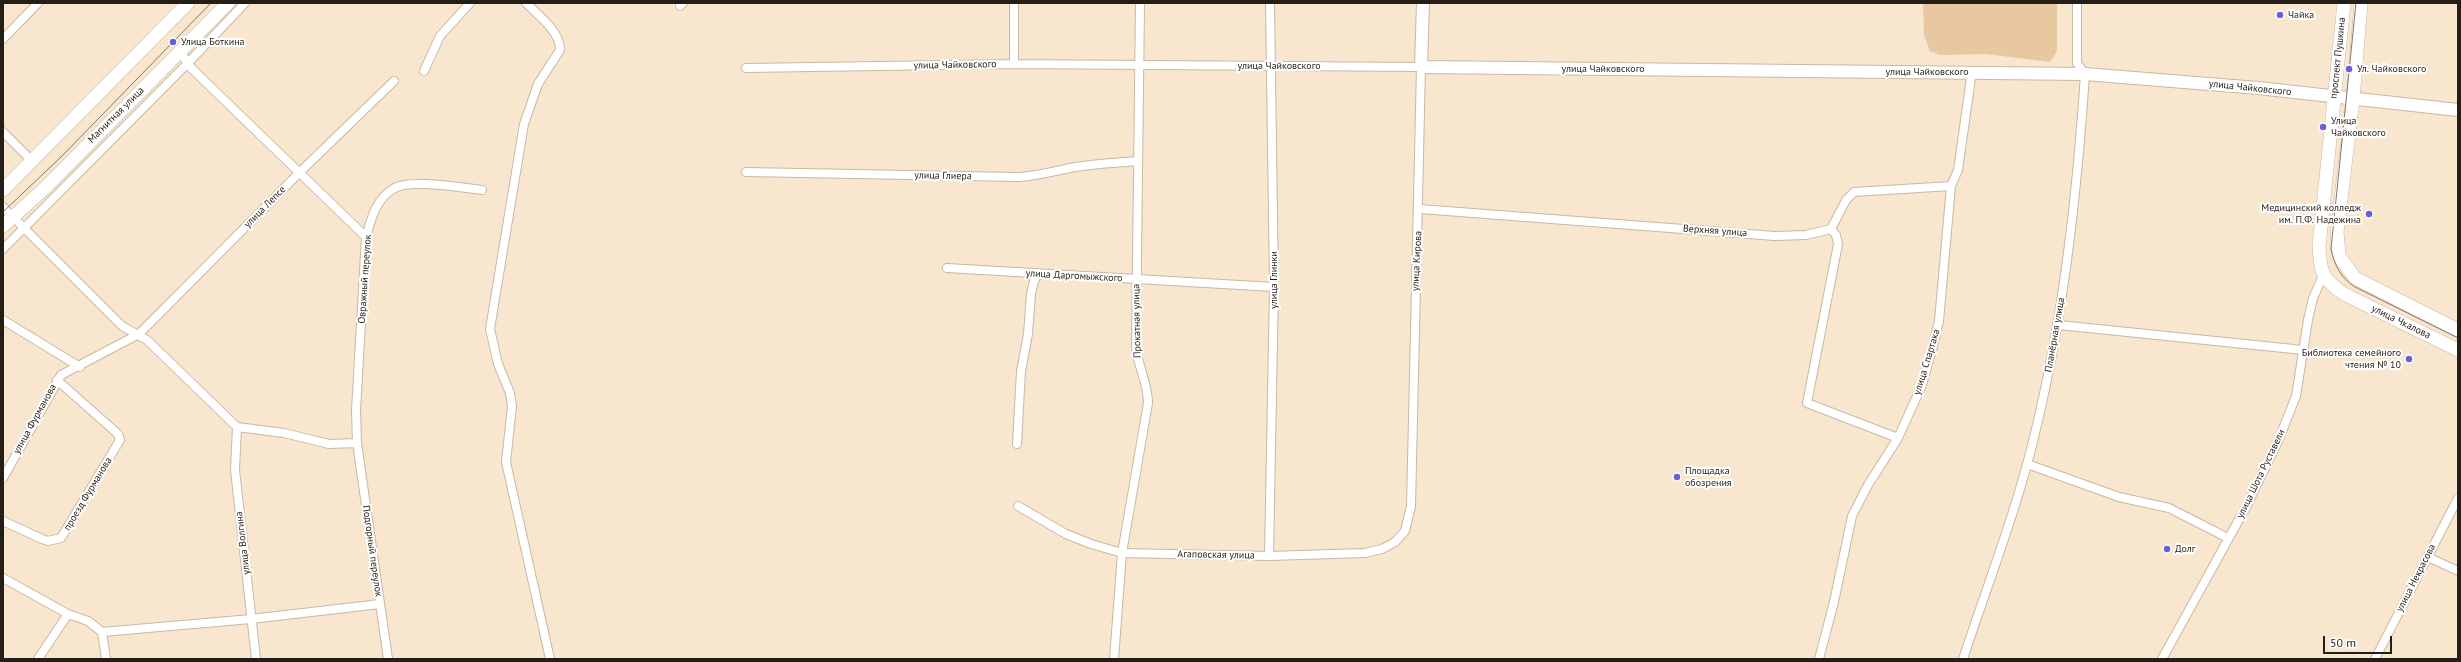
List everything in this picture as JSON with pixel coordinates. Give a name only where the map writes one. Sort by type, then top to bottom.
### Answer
[{"type":"main road","points":[[3,190],[188,3]]},
{"type":"main road","name":"Магнитная улица","points":[[3,226],[15,217],[228,3]]},
{"type":"main road","name":"улица Кирова","points":[[1421,67],[1423,3]]},
{"type":"main road","name":"проспект Пушкина","points":[[2323,276],[2319,246],[2344,3]]},
{"type":"main road","name":"проспект Пушкина","points":[[2355,278],[2339,256],[2337,232],[2353,100],[2361,3]]},
{"type":"main road","name":"улица Чайковского","points":[[1421,67],[2085,74],[2145,77],[2458,110]]},
{"type":"main road","name":"улица Чкалова","points":[[2323,276],[2330,285],[2344,294],[2458,350]]},
{"type":"main road","name":"улица Чкалова","points":[[2355,278],[2458,330]]},
{"type":"street","points":[[3,39],[38,3]]},
{"type":"street","points":[[3,249],[187,64],[245,3]]},
{"type":"street","points":[[424,71],[440,36],[470,3]]},
{"type":"street","points":[[526,3],[556,34],[560,44],[560,50],[538,84],[524,124],[490,329],[498,364],[510,393],[512,406],[506,462],[550,659]]},
{"type":"street","points":[[1014,3],[1014,64]]},
{"type":"street","name":"Прокатная улица","points":[[1114,659],[1122,553],[1148,404],[1146,381],[1136,355],[1140,3]]},
{"type":"street","name":"улица Глинки","points":[[1269,556],[1274,287],[1269,66],[1270,3]]},
{"type":"street","name":"Планёрная улица","points":[[1963,659],[2027,464],[2059,326],[2080,144],[2085,74],[2077,62],[2077,3]]},
{"type":"street","points":[[181,50],[187,64],[366,236]]},
{"type":"street","name":"улица Чайковского","points":[[746,68],[1014,64],[1421,67]]},
{"type":"street","name":"улица Кирова","points":[[1410,520],[1420,209],[1421,67]]},
{"type":"street","name":"улица Спартака","points":[[1819,659],[1834,602],[1852,516],[1868,485],[1898,438],[1922,385],[1939,321],[1951,186],[1958,170],[1972,72]]},
{"type":"street","name":"улица Лепсе","points":[[139,334],[300,172],[394,81]]},
{"type":"street","points":[[3,132],[32,161]]},
{"type":"street","name":"улица Глиера","points":[[746,172],[1018,177],[1045,175],[1069,168],[1138,161]]},
{"type":"street","name":"Овражный переулок","points":[[357,443],[356,410],[366,236],[372,215],[382,199],[393,188],[410,184],[482,190]]},
{"type":"street","points":[[1898,438],[1807,403],[1838,244],[1836,235],[1831,229],[1846,200],[1854,192],[1951,186]]},
{"type":"street","points":[[3,207],[15,217],[122,326],[139,334],[147,340],[237,427],[284,433],[329,444],[357,443]]},
{"type":"street","name":"Верхняя улица","points":[[1420,209],[1775,236],[1806,236],[1831,229]]},
{"type":"street","name":"улица Даргомыжского","points":[[946,268],[1274,287]]},
{"type":"street","points":[[1017,444],[1021,371],[1028,334],[1030,294],[1034,280],[1039,273]]},
{"type":"street","name":"улица Шота Руставели","points":[[2162,659],[2246,507],[2279,439],[2296,396],[2313,298],[2323,276]]},
{"type":"street","points":[[3,320],[80,366]]},
{"type":"street","points":[[2059,326],[2303,350]]},
{"type":"street","name":"улица Фурманова","points":[[3,478],[57,380],[66,372],[139,334]]},
{"type":"street","name":"проезд Фурманова","points":[[3,521],[48,541],[61,538],[110,457],[120,437],[57,380]]},
{"type":"street","name":"улица Волгина","points":[[237,427],[235,470],[256,659]]},
{"type":"street","name":"Подгорный переулок","points":[[357,443],[388,659]]},
{"type":"street","points":[[2027,464],[2119,497],[2169,508],[2228,538]]},
{"type":"street","name":"улица Некрасова","points":[[2375,659],[2458,498]]},
{"type":"street","name":"Агаповская улица","points":[[1018,506],[1066,534],[1090,544],[1122,553],[1269,556],[1372,552],[1395,542],[1405,531],[1410,520]]},
{"type":"street","points":[[2428,557],[2458,571]]},
{"type":"street","points":[[3,578],[68,614],[88,621],[102,632],[252,619],[380,604]]},
{"type":"street","points":[[38,659],[68,614]]},
{"type":"street","points":[[102,632],[106,659]]},
{"type":"shaded area","points":[[1923,3],[2057,3],[2057,51],[2050,62],[1986,54],[1940,55],[1930,51],[1924,35]]},
{"type":"tram line","points":[[3,212],[63,155],[211,3]]},
{"type":"tram line","points":[[2356,3],[2331,249],[2336,266],[2345,279],[2355,287],[2458,338]]},
{"type":"place","name":"Чайка","points":[[2280,15]]},
{"type":"place","name":"Улица Боткина","points":[[173,42]]},
{"type":"place","name":"Ул. Чайковского","points":[[2349,69]]},
{"type":"place","name":"Улица Чайковского","points":[[2323,127]]},
{"type":"place","name":"Медицинский колледж им. П.Ф. Надежина","points":[[2369,214]]},
{"type":"place","name":"Библиотека семейного чтения № 10","points":[[2409,359]]},
{"type":"place","name":"Площадка обозрения","points":[[1677,477]]},
{"type":"place","name":"Долг","points":[[2167,549]]}]
